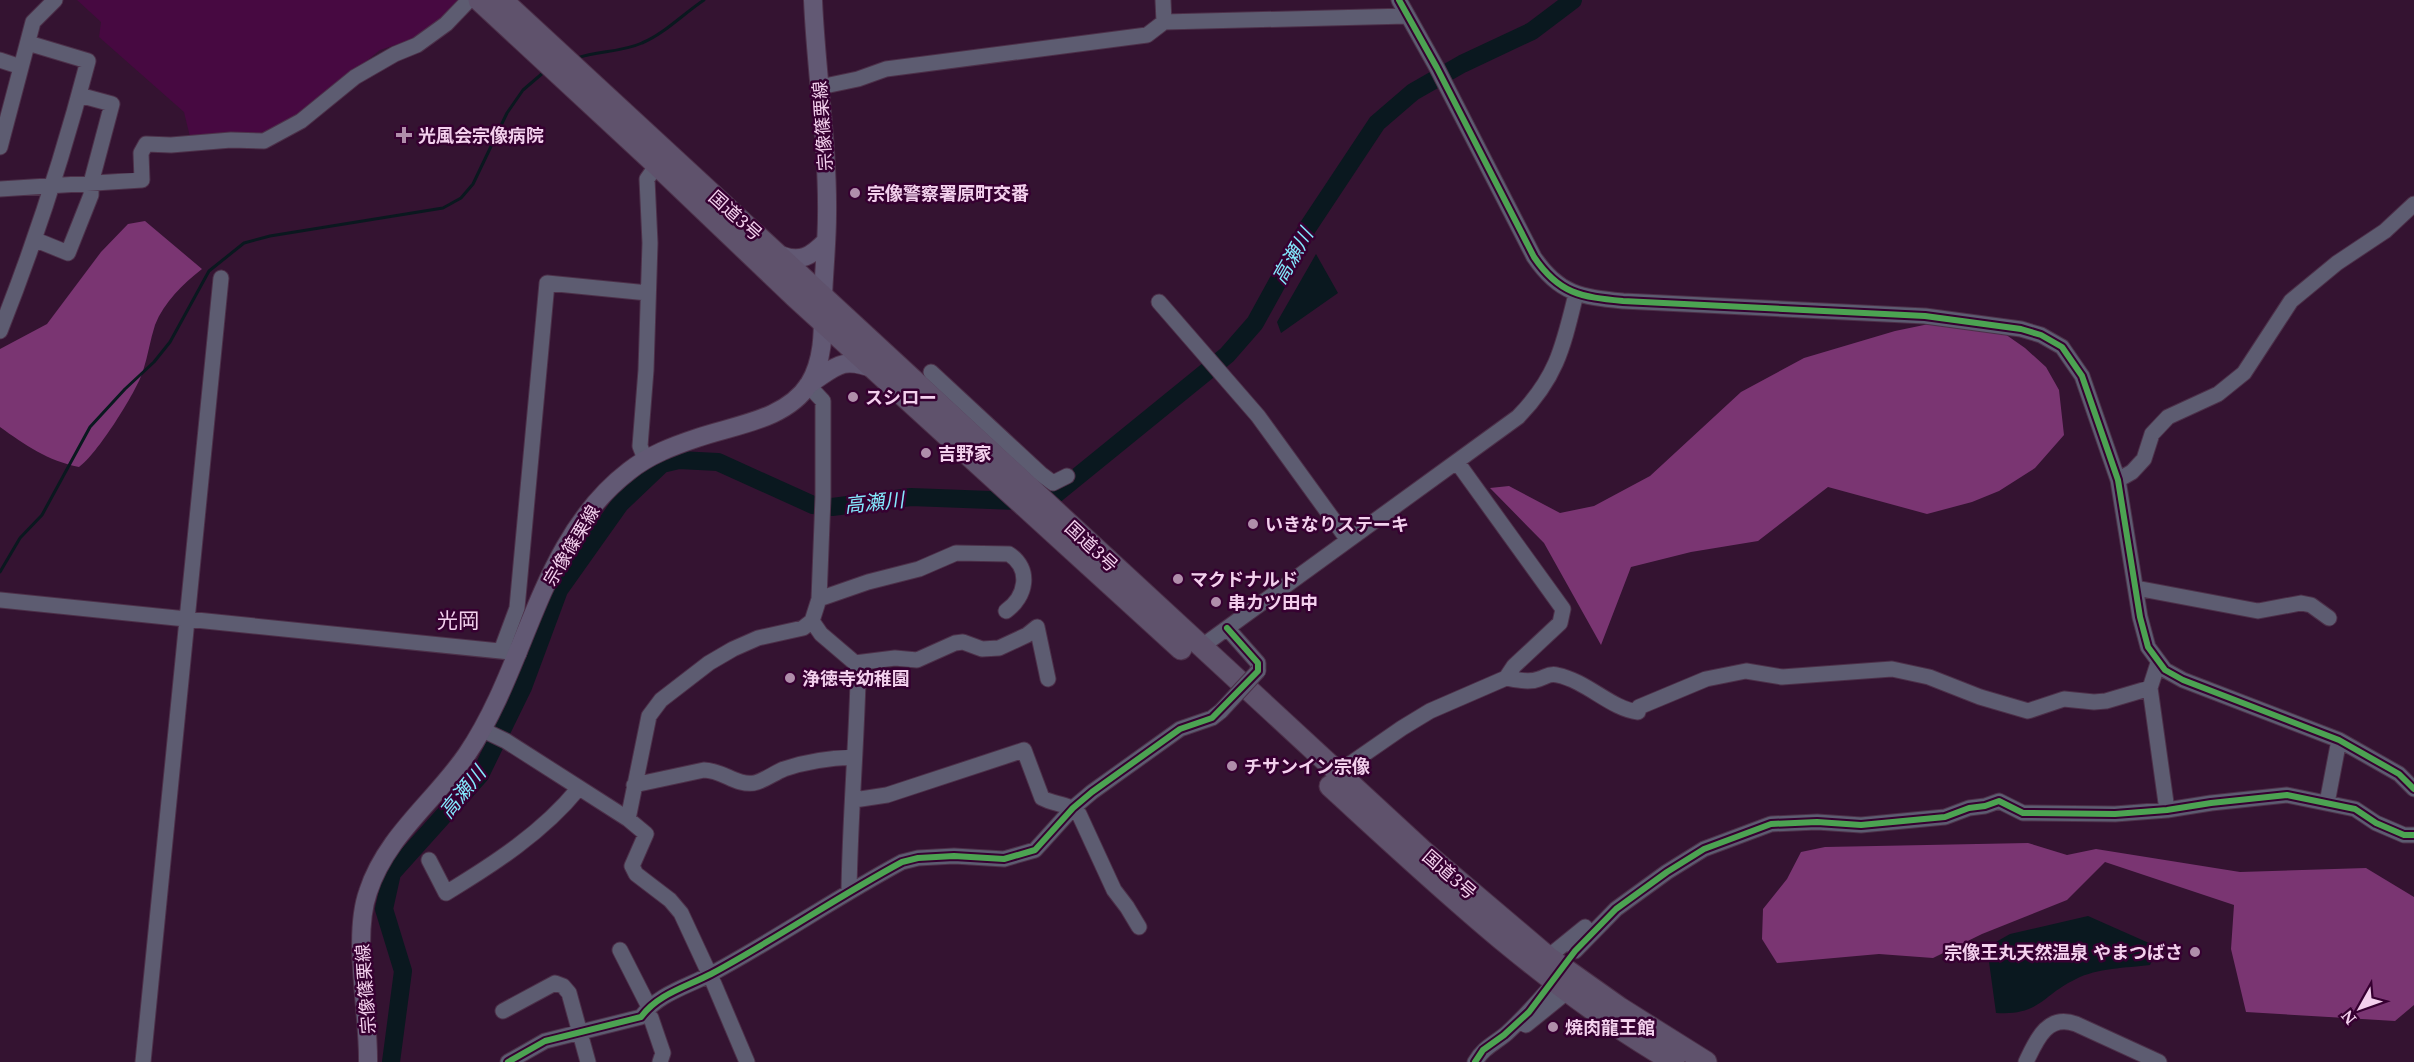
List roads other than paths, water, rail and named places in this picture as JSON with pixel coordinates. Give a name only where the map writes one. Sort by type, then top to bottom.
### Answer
[{"type":"highway","name":"国道3号","points":[[479,0],[550,55],[780,255],[1016,486],[1464,908],[1557,991],[1674,1062]]},
{"type":"highway","name":"国道3号","points":[[502,0],[550,55]]},
{"type":"highway","name":"国道3号","points":[[566,70],[657,165],[823,322],[874,369],[1016,486]]},
{"type":"highway","name":"国道3号","points":[[1043,511],[1201,647],[1422,850],[1548,957],[1620,1008],[1706,1062]]},
{"type":"main road","name":"宗像篠栗線","points":[[368,1062],[369,1039],[361,941],[366,895],[386,852],[448,779],[483,730],[502,692],[510,652],[532,616],[549,578],[584,518],[610,487],[645,459],[688,441],[770,414],[783,408],[808,385],[821,352],[828,213],[813,0]]},
{"type":"main road","points":[[780,255],[792,260],[809,257],[826,241]]},
{"type":"main road","points":[[808,385],[835,366],[849,362],[874,369]]},
{"type":"street","points":[[0,147],[33,22],[55,0]]},
{"type":"street","points":[[0,189],[142,180],[141,153],[146,144],[171,145],[231,140],[264,141],[302,121],[355,77],[395,54],[417,45],[446,24],[469,0]]},
{"type":"street","points":[[1163,0],[1164,22]]},
{"type":"street","points":[[1399,0],[1437,68],[1534,257],[1552,280],[1562,288],[1576,294],[1623,301],[1925,316],[2021,329],[2041,335],[2062,347],[2082,376],[2118,480],[2140,617],[2148,647],[2158,663],[2165,670],[2183,680],[2339,740],[2399,774],[2414,789]]},
{"type":"street","points":[[820,87],[858,79],[886,69],[1147,35],[1164,22],[1407,16]]},
{"type":"street","points":[[0,331],[6,300],[36,240],[88,61],[28,43]]},
{"type":"street","points":[[0,60],[21,67]]},
{"type":"street","points":[[36,240],[68,253],[91,195],[91,183],[111,104],[79,95]]},
{"type":"street","points":[[645,459],[640,446],[646,370],[650,243],[647,178],[657,165]]},
{"type":"street","points":[[2118,480],[2144,459],[2152,434],[2168,417],[2218,394],[2244,373],[2291,301],[2337,263],[2385,231],[2414,204]]},
{"type":"street","points":[[142,1062],[221,278]]},
{"type":"street","points":[[1,601],[510,652],[517,608],[547,283],[648,293]]},
{"type":"street","points":[[1201,647],[1518,417],[1553,373],[1576,294]]},
{"type":"street","points":[[1159,302],[1258,416],[1348,540]]},
{"type":"street","points":[[931,372],[1041,474],[1053,483],[1067,476]]},
{"type":"street","points":[[628,819],[649,716],[661,700],[691,675],[733,649],[758,638],[802,628],[812,621],[819,599],[823,497],[823,401],[808,385]]},
{"type":"street","points":[[1457,462],[1563,609],[1560,622],[1514,666],[1506,678]]},
{"type":"street","points":[[819,599],[868,582],[919,569],[956,553],[1009,554],[1021,566],[1025,579],[1017,603],[1006,611]]},
{"type":"street","points":[[2136,588],[2258,611],[2301,603],[2311,605],[2329,618]]},
{"type":"street","points":[[812,621],[821,634],[855,663],[858,681],[849,891]]},
{"type":"street","points":[[855,663],[895,658],[917,660],[955,643],[963,642],[982,649],[999,648],[1027,635],[1037,627],[1048,680]]},
{"type":"street","points":[[508,1062],[544,1041],[641,1017],[647,1009],[671,992],[710,975],[849,891],[902,862],[918,858],[954,856],[1004,859],[1035,850],[1073,808],[1092,792],[1180,729],[1212,718],[1258,671],[1258,663],[1227,628]]},
{"type":"street","points":[[2158,663],[2150,688],[2167,810]]},
{"type":"street","points":[[1337,772],[1430,711],[1506,678],[1527,681],[1540,679],[1548,674],[1557,675],[1587,686],[1626,711],[1638,712],[1639,706],[1682,688],[1724,674],[1746,671],[1782,677],[1892,669],[1929,677],[1980,697],[2028,711],[2064,699],[2106,701],[2150,688]]},
{"type":"street","points":[[483,730],[506,741],[628,819],[646,834],[632,866],[636,874],[670,900],[681,913],[747,1062]]},
{"type":"street","points":[[2327,803],[2339,740]]},
{"type":"street","points":[[854,800],[887,795],[1024,750],[1042,798],[1073,808],[1079,814],[1114,890],[1139,927]]},
{"type":"street","points":[[634,785],[704,770],[716,770],[736,780],[755,783],[782,770],[825,758],[854,758]]},
{"type":"street","points":[[429,860],[446,893],[512,850],[563,807],[578,789]]},
{"type":"street","points":[[1575,951],[1616,909],[1704,849],[1771,824],[1817,822],[1861,825],[1945,817],[1969,808],[2000,801],[2023,813],[2115,814],[2288,795],[2355,809],[2376,823],[2404,835],[2414,835]]},
{"type":"street","points":[[1548,957],[1575,938],[1618,895],[1629,899]]},
{"type":"street","points":[[620,950],[651,1018],[663,1053],[660,1062]]},
{"type":"street","points":[[503,1011],[555,983],[563,986],[569,993],[588,1062]]},
{"type":"street","points":[[1475,1062],[1483,1050],[1504,1035],[1521,1028],[1539,1016],[1557,991]]},
{"type":"street","points":[[2026,1062],[2045,1029],[2062,1021],[2076,1024],[2159,1062]]},
{"type":"waterway","points":[[577,58],[642,43],[666,29],[704,0]]},
{"type":"waterway","name":"高瀬川","points":[[391,1062],[403,971],[384,909],[392,873],[480,775],[523,687],[559,590],[620,504],[662,464],[679,460],[718,462],[813,505],[832,507],[911,497],[1017,501],[1056,494],[1227,355],[1255,323],[1308,227],[1377,123],[1413,92],[1462,64],[1532,31],[1573,0]]},
{"type":"waterway","points":[[0,572],[20,538],[42,515],[90,427],[154,362],[170,342],[209,271],[244,243],[270,236],[443,208],[461,198],[473,184],[507,113],[523,90],[544,72]]},
{"type":"place","name":"光風会宗像病院","points":[[404,135]]},
{"type":"place","name":"宗像警察署原町交番","points":[[855,193]]},
{"type":"place","name":"スシロー","points":[[853,397]]},
{"type":"place","name":"吉野家","points":[[926,453]]},
{"type":"place","name":"いきなりステーキ","points":[[1253,524]]},
{"type":"place","name":"マクドナルド","points":[[1178,579]]},
{"type":"place","name":"串カツ田中","points":[[1216,602]]},
{"type":"place","name":"浄徳寺幼稚園","points":[[790,678]]},
{"type":"place","name":"チサンイン宗像","points":[[1232,766]]},
{"type":"place","name":"宗像王丸天然温泉 やまつばさ","points":[[2195,952]]},
{"type":"place","name":"焼肉龍王館","points":[[1553,1027]]},
{"type":"district","name":"光岡","points":[[458,620]]}]
